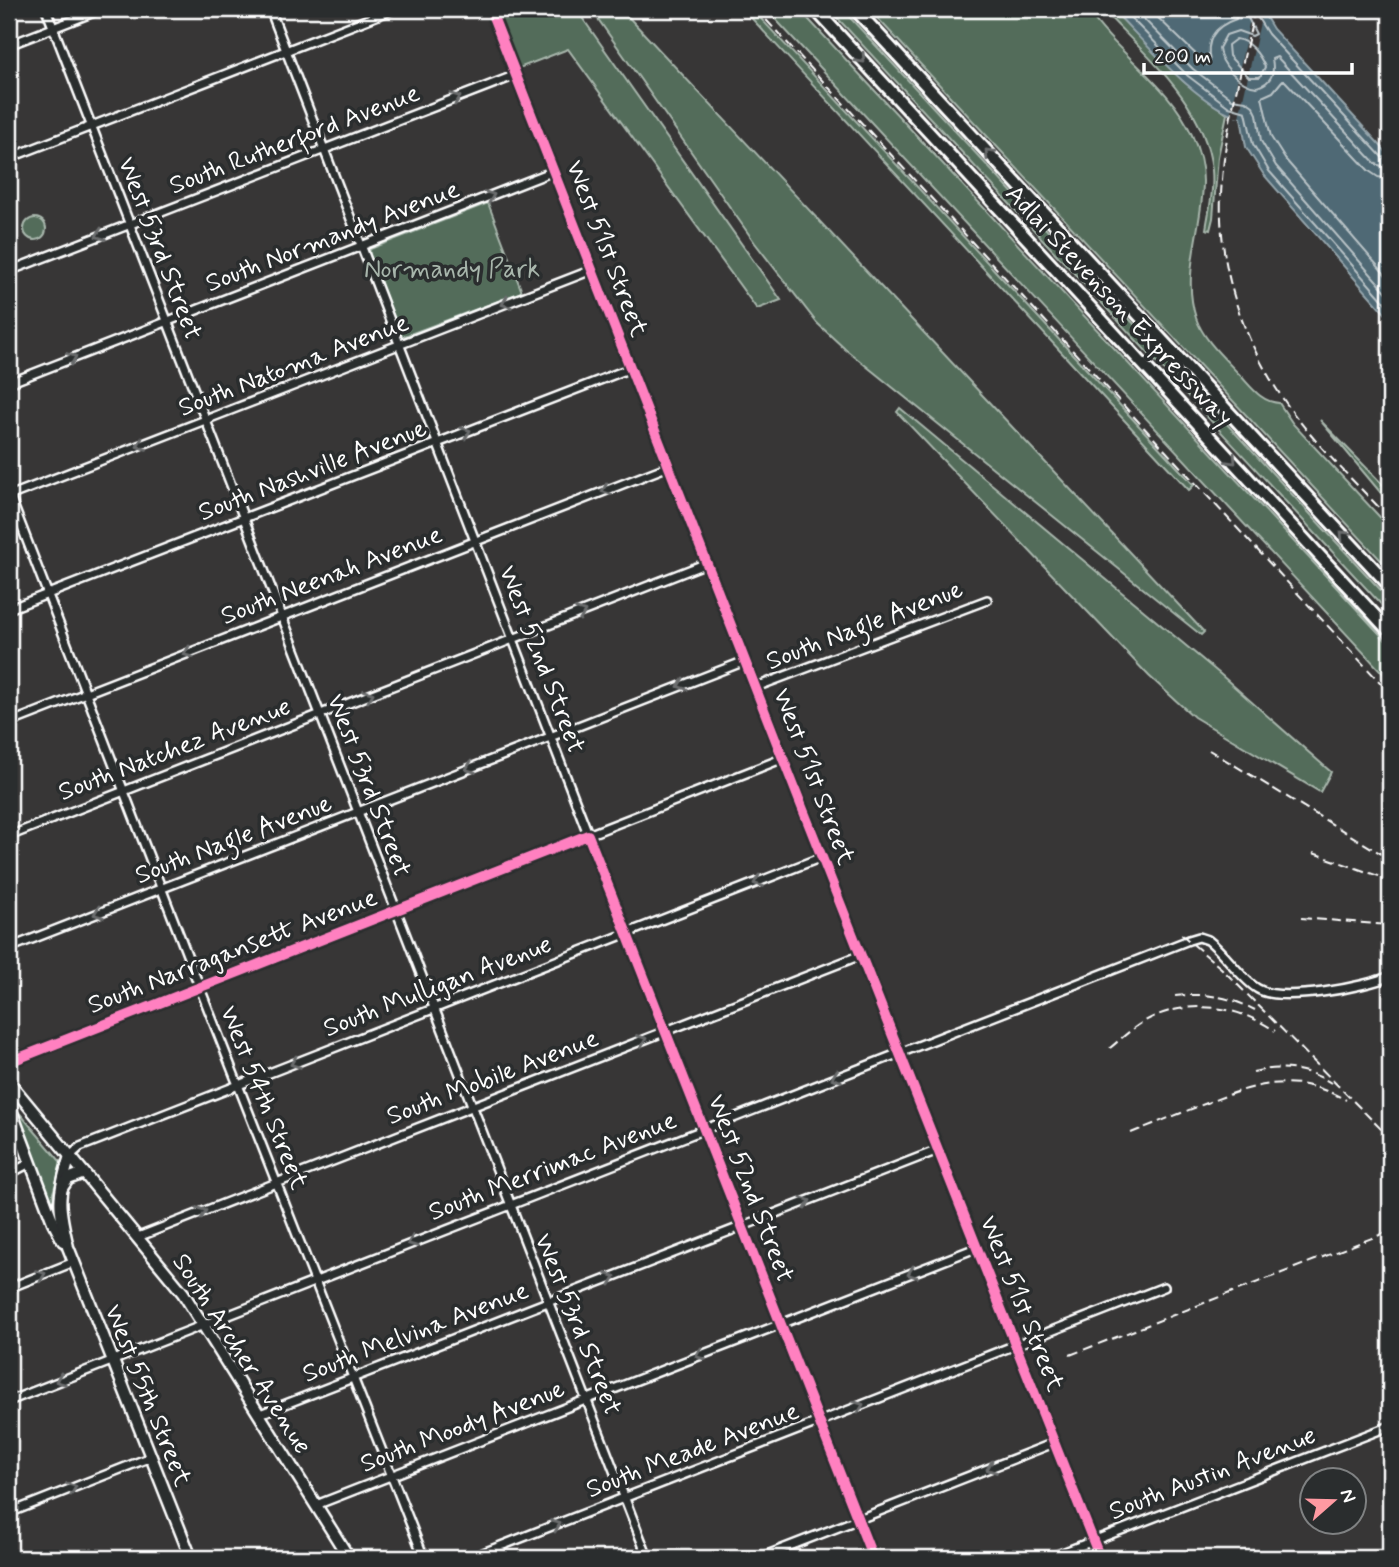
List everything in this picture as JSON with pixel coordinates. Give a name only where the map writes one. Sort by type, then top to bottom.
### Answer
[{"type":"highway","name":"Adlai Stevenson Expressway","points":[[815,9],[1390,632]]},
{"type":"highway","name":"Adlai Stevenson Expressway","points":[[855,9],[1390,586]]},
{"type":"main road","name":"South Archer Avenue","points":[[9,1082],[175,1282],[205,1324],[349,1558]]},
{"type":"main road","name":"West 55th Street","points":[[9,1105],[57,1232],[68,1247]]},
{"type":"main road","name":"West 55th Street","points":[[70,1156],[59,1203],[68,1247],[151,1457],[187,1557]]},
{"type":"main road","points":[[60,1191],[68,1179],[84,1172]]},
{"type":"street","name":"West 53rd Street","points":[[46,9],[648,1558]]},
{"type":"street","points":[[9,45],[102,9]]},
{"type":"street","name":"West 52nd Street","points":[[270,9],[588,835],[873,1558]]},
{"type":"street","points":[[9,158],[394,9]]},
{"type":"street","name":"West 51st Street","points":[[490,9],[860,955],[1100,1558]]},
{"type":"street","name":"South Rutherford Avenue","points":[[9,271],[516,75]]},
{"type":"street","name":"South Normandy Avenue","points":[[9,383],[554,171]]},
{"type":"street","name":"South Natoma Avenue","points":[[9,495],[592,270]]},
{"type":"street","name":"South Nashville Avenue","points":[[9,609],[631,368]]},
{"type":"street","name":"South Neenah Avenue","points":[[9,723],[669,466]]},
{"type":"street","name":"West 54th Street","points":[[9,495],[424,1558]]},
{"type":"street","name":"South Natchez Avenue","points":[[9,836],[707,563]]},
{"type":"street","name":"South Nagle Avenue","points":[[756,687],[987,600]]},
{"type":"street","name":"South Nagle Avenue","points":[[9,948],[745,660]]},
{"type":"street","name":"South Narragansett Avenue","points":[[9,1062],[784,758]]},
{"type":"street","name":"South Mulligan Avenue","points":[[70,1156],[80,1147],[822,857]]},
{"type":"street","name":"South Merrimac Avenue","points":[[9,1401],[899,1051],[1189,940],[1199,937],[1208,940],[1257,989],[1269,993],[1339,990],[1377,982],[1390,976]]},
{"type":"street","name":"South Mobile Avenue","points":[[138,1237],[860,955]]},
{"type":"street","name":"South Melvina Avenue","points":[[260,1414],[938,1150]]},
{"type":"street","points":[[9,1174],[30,1163]]},
{"type":"street","name":"South Moody Avenue","points":[[316,1505],[976,1248]]},
{"type":"street","points":[[9,1288],[74,1262]]},
{"type":"street","name":"South Meade Avenue","points":[[470,1558],[1164,1287]]},
{"type":"street","name":"South Austin Avenue","points":[[1049,1558],[1390,1426]]},
{"type":"street","points":[[759,1558],[1054,1443]]},
{"type":"street","points":[[9,1513],[151,1457]]},
{"type":"green space","points":[[493,9],[576,9],[781,300],[757,309],[568,49],[519,68]]},
{"type":"green space","points":[[591,9],[621,9],[1204,632],[1201,635],[845,349],[817,323],[755,243]]},
{"type":"green space","points":[[743,9],[752,9],[1194,485],[1189,490]]},
{"type":"green space","points":[[766,9],[799,9],[1390,645],[1390,681]]},
{"type":"green space","points":[[829,9],[842,9],[1390,600],[1390,614]]},
{"type":"green space","points":[[869,9],[1087,9],[1113,41],[1157,84],[1182,117],[1192,135],[1201,163],[1202,198],[1191,284],[1192,301],[1199,326],[1214,347],[1256,392],[1266,400],[1279,403],[1293,424],[1390,528],[1390,570]]},
{"type":"green space","points":[[1102,9],[1112,9],[1183,81],[1227,114],[1218,157],[1210,230],[1206,229],[1212,192],[1212,170],[1198,123],[1154,62]]},
{"type":"green space","name":"Normandy Park","points":[[488,203],[522,292],[402,337],[369,255],[370,249]]},
{"type":"green space","points":[[35,218],[43,221],[46,229],[43,237],[35,240],[27,237],[24,229],[27,221]]},
{"type":"green space","points":[[900,408],[1220,674],[1331,772],[1320,792],[1194,717],[1149,676],[897,412]]},
{"type":"green space","points":[[1320,420],[1390,492],[1390,504]]},
{"type":"green space","points":[[16,1109],[60,1161],[53,1193],[56,1218],[25,1141]]},
{"type":"water","points":[[1112,9],[1261,9],[1273,29],[1390,156],[1390,319],[1264,175],[1246,147],[1241,117],[1207,101],[1190,87]]},
{"type":"pier","points":[[1252,9],[1263,9],[1239,117],[1230,115]]},
{"type":"railway","points":[[756,9],[1390,693]]},
{"type":"railway","points":[[1255,9],[1231,116],[1222,180],[1223,244],[1237,306],[1262,364],[1297,418],[1390,519]]},
{"type":"railway","points":[[1209,750],[1390,859]]},
{"type":"railway","points":[[1313,853],[1390,880]]},
{"type":"railway","points":[[1301,918],[1390,925]]},
{"type":"railway","points":[[1181,934],[1221,968],[1390,1138]]},
{"type":"railway","points":[[1175,996],[1216,997],[1236,1001],[1255,1010]]},
{"type":"railway","points":[[1110,1048],[1145,1021],[1177,1009],[1194,1007],[1228,1010],[1245,1015],[1275,1031]]},
{"type":"railway","points":[[1253,1072],[1293,1069],[1331,1083]]},
{"type":"railway","points":[[1131,1133],[1225,1096],[1260,1086],[1293,1083],[1327,1091],[1346,1100]]},
{"type":"railway","points":[[1070,1355],[1390,1231]]},
{"type":"cycle path","points":[[490,9],[1100,1558]]},
{"type":"cycle path","points":[[9,1062],[588,835],[873,1558]]}]
